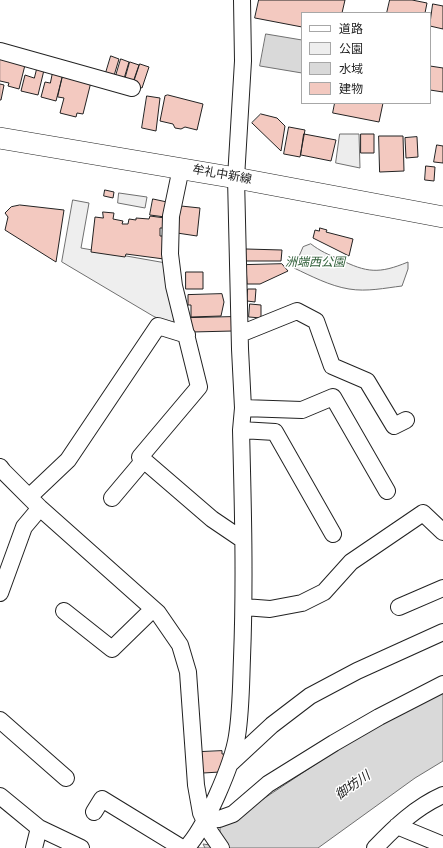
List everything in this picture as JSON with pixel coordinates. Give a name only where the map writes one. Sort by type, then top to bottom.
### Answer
[{"type":"main road","name":"牟礼中新線","points":[[0,138],[181,168],[443,217]]},
{"type":"street","points":[[207,826],[230,764],[237,737],[244,607],[241,430],[243,408],[236,178],[243,61],[242,0]]},
{"type":"street","points":[[0,51],[132,88]]},
{"type":"street","points":[[181,168],[171,216],[170,254],[174,286],[199,387],[140,456],[212,519],[243,540]]},
{"type":"street","points":[[240,334],[297,311],[316,320],[332,366],[367,381],[394,426],[406,420]]},
{"type":"street","points":[[0,593],[3,573],[34,502],[68,460],[158,326],[187,335]]},
{"type":"street","points":[[243,408],[302,410],[333,397],[387,491]]},
{"type":"street","points":[[241,430],[275,432],[333,534]]},
{"type":"street","points":[[112,498],[144,460]]},
{"type":"street","points":[[0,467],[34,502],[158,613],[180,645],[188,672],[196,785],[201,813],[207,826],[221,848]]},
{"type":"street","points":[[244,607],[270,609],[302,603],[324,592],[351,562],[423,513],[443,532]]},
{"type":"street","points":[[399,607],[443,588]]},
{"type":"street","points":[[64,611],[112,649],[153,609]]},
{"type":"street","points":[[230,764],[272,725],[310,696],[357,671],[443,632]]},
{"type":"street","points":[[186,848],[207,826],[219,819],[233,814],[268,784],[379,717],[443,684]]},
{"type":"street","points":[[0,720],[66,778]]},
{"type":"street","points":[[375,848],[397,826],[416,811],[443,795]]},
{"type":"street","points":[[0,796],[39,828],[81,848]]},
{"type":"street","points":[[94,812],[102,799],[182,848]]},
{"type":"street","points":[[397,826],[443,845]]},
{"type":"street","points":[[34,848],[39,828]]},
{"type":"green space","points":[[73,200],[89,203],[81,248],[166,263],[179,325],[172,325],[153,316],[62,262]]},
{"type":"green space","name":"洲端西公園","points":[[311,244],[349,264],[365,269],[389,269],[408,262],[408,269],[402,286],[369,290],[342,288],[294,268],[303,247]]},
{"type":"shaded area","points":[[340,134],[359,134],[360,168],[336,163]]},
{"type":"shaded area","points":[[119,193],[147,197],[145,208],[118,203]]},
{"type":"water","points":[[266,34],[301,40],[301,73],[260,66]]},
{"type":"water","name":"御坊川","points":[[443,688],[443,761],[415,778],[318,848],[195,848],[221,827],[343,746]]},
{"type":"pier","points":[[220,825],[220,833],[229,848],[211,848],[210,845],[203,844],[205,848],[199,848],[197,845]]},
{"type":"building","points":[[259,0],[345,0],[342,12],[301,12],[301,27],[255,18]]},
{"type":"building","points":[[390,0],[412,0],[427,3],[425,12],[387,12]]},
{"type":"building","points":[[433,4],[443,6],[443,29],[431,26]]},
{"type":"building","points":[[111,56],[119,59],[113,79],[105,76]]},
{"type":"building","points":[[0,59],[25,65],[19,89],[8,86],[9,83],[0,81]]},
{"type":"building","points":[[121,59],[129,62],[123,82],[115,79]]},
{"type":"building","points":[[130,62],[139,65],[132,85],[124,83]]},
{"type":"building","points":[[140,64],[149,67],[142,88],[133,85]]},
{"type":"building","points":[[431,66],[443,68],[443,92],[431,90]]},
{"type":"building","points":[[37,69],[44,70],[38,95],[21,91],[25,75],[34,78]]},
{"type":"building","points":[[53,72],[63,74],[56,101],[41,97],[45,82],[50,83]]},
{"type":"building","points":[[63,75],[91,82],[83,114],[77,113],[76,117],[60,113],[64,98],[58,97]]},
{"type":"building","points":[[0,84],[4,85],[1,100],[0,100]]},
{"type":"building","points":[[168,95],[203,104],[197,130],[185,127],[181,129],[175,128],[173,124],[160,121],[165,96]]},
{"type":"building","points":[[147,96],[160,98],[156,131],[142,128]]},
{"type":"building","points":[[335,104],[383,104],[379,122],[333,113]]},
{"type":"building","points":[[261,114],[277,118],[285,126],[281,151],[252,123]]},
{"type":"building","points":[[289,127],[305,130],[300,157],[284,154]]},
{"type":"building","points":[[304,134],[336,140],[331,161],[301,155]]},
{"type":"building","points":[[361,134],[374,134],[374,153],[361,153]]},
{"type":"building","points":[[379,136],[403,136],[404,171],[380,172]]},
{"type":"building","points":[[417,137],[418,157],[406,158],[405,138]]},
{"type":"building","points":[[437,145],[443,146],[443,163],[434,162]]},
{"type":"building","points":[[426,166],[435,167],[434,181],[425,180]]},
{"type":"building","points":[[105,190],[114,192],[113,198],[104,196]]},
{"type":"building","points":[[153,199],[167,202],[165,217],[150,215]]},
{"type":"building","points":[[20,205],[64,210],[56,262],[5,230],[8,217],[5,213],[11,207]]},
{"type":"building","points":[[181,206],[200,208],[197,236],[177,233]]},
{"type":"building","points":[[103,212],[114,213],[113,219],[123,221],[122,224],[128,224],[129,219],[149,219],[150,216],[165,218],[165,228],[160,228],[160,236],[166,236],[164,259],[126,254],[125,257],[91,252],[95,217],[103,218]]},
{"type":"building","points":[[320,228],[327,230],[326,232],[353,239],[349,256],[313,238],[315,230],[319,231]]},
{"type":"building","points":[[246,249],[282,250],[281,261],[246,261]]},
{"type":"building","points":[[282,264],[288,271],[260,284],[247,284],[246,265]]},
{"type":"building","points":[[186,272],[203,272],[203,289],[186,289]]},
{"type":"building","points":[[248,289],[256,289],[255,302],[247,301]]},
{"type":"building","points":[[222,294],[224,302],[221,316],[191,317],[191,305],[188,305],[188,295]]},
{"type":"building","points":[[250,304],[261,305],[261,318],[249,317]]},
{"type":"building","points":[[232,317],[233,331],[192,332],[189,318]]},
{"type":"building","points":[[222,751],[222,754],[226,754],[220,772],[203,773],[200,752]]}]
